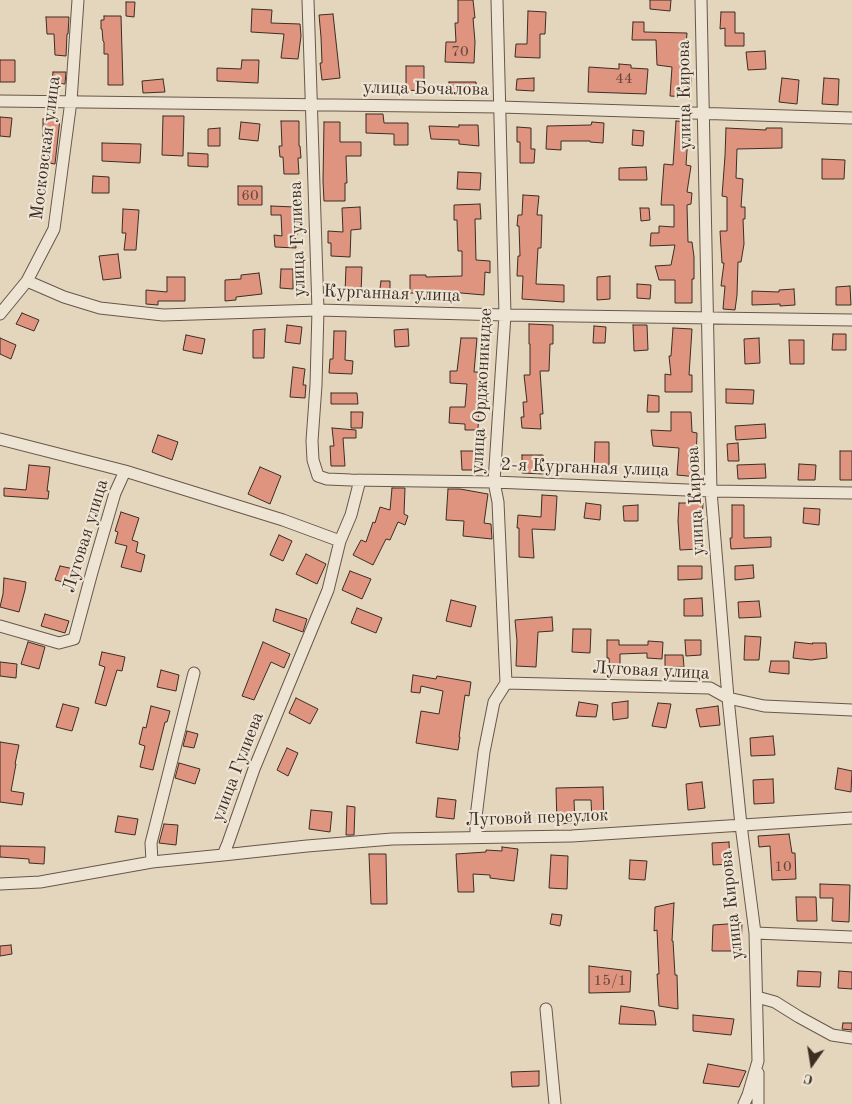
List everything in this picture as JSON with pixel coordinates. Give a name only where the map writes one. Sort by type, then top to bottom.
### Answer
[{"type":"street","name":"Московская улица","points":[[0,314],[27,280],[54,229],[71,101],[78,0]]},
{"type":"street","name":"улица Гулиева","points":[[308,0],[318,310],[312,441],[313,460],[318,476]]},
{"type":"street","name":"улица Орджоникидзе","points":[[497,0],[505,315],[494,482],[498,502],[506,683]]},
{"type":"street","name":"улица Кирова","points":[[701,0],[711,490],[728,698],[741,825],[755,933],[758,997],[758,1104]]},
{"type":"street","name":"улица Бочалова","points":[[0,101],[500,107],[852,118]]},
{"type":"street","name":"Курганная улица","points":[[27,280],[64,297],[100,308],[173,315],[318,310],[852,320]]},
{"type":"street","points":[[0,439],[125,471]]},
{"type":"street","name":"Луговая улица","points":[[0,626],[58,643],[74,639],[115,493],[125,471],[283,520],[340,541]]},
{"type":"street","name":"2-я Курганная улица","points":[[318,476],[327,479],[852,493]]},
{"type":"street","name":"улица Гулиева","points":[[223,855],[254,769],[328,590],[340,541],[351,515],[360,480]]},
{"type":"street","points":[[152,862],[151,842],[194,673]]},
{"type":"street","points":[[476,837],[476,817],[484,752],[494,702],[506,683]]},
{"type":"street","name":"Луговая улица","points":[[506,683],[710,688],[728,698],[764,706],[852,710]]},
{"type":"street","name":"Луговой переулок","points":[[223,855],[392,839],[572,836],[852,818]]},
{"type":"street","points":[[0,884],[40,882],[152,862],[223,855]]},
{"type":"street","points":[[755,933],[852,937]]},
{"type":"street","points":[[758,997],[775,1002],[832,1034],[852,1038]]},
{"type":"street","points":[[546,1009],[555,1104]]},
{"type":"street","points":[[744,1104],[758,1061]]},
{"type":"building","points":[[458,0],[473,0],[475,18],[473,18],[474,63],[445,62],[446,42],[456,42],[455,23],[458,23]]},
{"type":"building","points":[[650,0],[671,0],[670,11],[650,9]]},
{"type":"building","points":[[126,2],[135,2],[134,17],[126,16]]},
{"type":"building","points":[[252,9],[272,10],[271,23],[300,24],[301,36],[298,59],[281,58],[284,34],[251,32]]},
{"type":"building","points":[[528,11],[546,12],[545,34],[540,34],[540,58],[515,57],[516,44],[527,44]]},
{"type":"building","points":[[721,12],[735,12],[735,33],[744,33],[744,46],[725,46],[725,28],[720,29]]},
{"type":"building","points":[[333,14],[340,78],[322,80],[319,15]]},
{"type":"building","points":[[104,16],[121,16],[123,85],[108,85],[108,54],[104,54],[101,29],[101,20],[104,20]]},
{"type":"building","points":[[46,17],[69,17],[66,56],[55,55],[54,34],[47,34]]},
{"type":"building","points":[[633,22],[644,22],[644,32],[687,33],[685,57],[688,57],[686,69],[692,70],[690,97],[670,96],[672,67],[657,65],[656,40],[632,40]]},
{"type":"building","points":[[765,51],[766,69],[748,70],[746,52]]},
{"type":"building","points":[[0,60],[15,60],[15,82],[0,82]]},
{"type":"building","points":[[242,60],[259,60],[258,83],[217,81],[217,68],[241,69]]},
{"type":"building","points":[[619,64],[631,65],[631,68],[648,69],[646,94],[588,92],[589,67],[619,69]]},
{"type":"building","points":[[406,66],[424,66],[424,91],[406,90]]},
{"type":"building","points":[[53,72],[66,72],[65,84],[52,83]]},
{"type":"building","points":[[534,78],[534,91],[516,90],[517,79]]},
{"type":"building","points":[[782,78],[799,80],[797,104],[779,102]]},
{"type":"building","points":[[824,78],[839,79],[838,105],[822,104]]},
{"type":"building","points":[[163,79],[165,92],[143,93],[142,81]]},
{"type":"building","points":[[449,82],[476,82],[477,95],[449,93]]},
{"type":"building","points":[[366,114],[383,114],[384,123],[408,123],[408,145],[394,145],[394,134],[366,133]]},
{"type":"building","points":[[163,116],[184,116],[183,156],[162,155]]},
{"type":"building","points":[[0,117],[12,118],[10,137],[0,136]]},
{"type":"building","points":[[43,119],[60,119],[55,164],[41,162],[44,138]]},
{"type":"building","points":[[281,121],[299,121],[301,158],[298,158],[299,174],[284,174],[283,157],[280,157],[279,146],[282,146]]},
{"type":"building","points":[[676,121],[689,122],[686,165],[691,166],[687,192],[692,193],[691,204],[687,205],[688,242],[692,242],[694,257],[692,303],[675,303],[675,280],[659,280],[655,266],[671,265],[675,245],[650,246],[651,233],[659,233],[659,226],[674,227],[674,205],[661,205],[664,164],[673,165]]},
{"type":"building","points":[[241,122],[260,124],[258,141],[239,139]]},
{"type":"building","points":[[324,122],[340,122],[340,142],[361,142],[361,156],[346,156],[347,183],[345,183],[345,201],[324,201]]},
{"type":"building","points":[[592,122],[604,123],[603,143],[561,141],[561,150],[546,149],[547,126],[591,125]]},
{"type":"building","points":[[459,125],[478,125],[479,146],[459,144],[459,140],[431,139],[429,126],[459,127]]},
{"type":"building","points":[[517,127],[531,128],[531,149],[535,149],[534,163],[520,163],[520,142],[517,142]]},
{"type":"building","points":[[220,128],[220,146],[208,146],[208,129]]},
{"type":"building","points":[[726,128],[766,130],[766,128],[782,128],[782,148],[737,149],[736,178],[743,179],[741,207],[745,207],[745,219],[743,219],[744,244],[741,262],[738,262],[735,310],[723,309],[725,286],[721,286],[724,263],[722,263],[720,231],[727,231],[727,197],[722,196]]},
{"type":"building","points":[[633,130],[644,131],[643,146],[632,145]]},
{"type":"building","points":[[102,143],[141,144],[140,163],[102,161]]},
{"type":"building","points":[[188,153],[208,154],[208,167],[188,166]]},
{"type":"building","points":[[822,159],[845,160],[844,179],[822,179]]},
{"type":"building","points":[[646,167],[647,180],[619,180],[619,168]]},
{"type":"building","points":[[458,172],[481,173],[480,190],[457,189]]},
{"type":"building","points":[[93,176],[109,177],[109,193],[92,193]]},
{"type":"building","points":[[238,186],[262,186],[262,205],[238,205]]},
{"type":"building","points":[[523,195],[539,196],[537,215],[542,215],[541,248],[538,248],[536,284],[564,285],[564,302],[522,299],[523,276],[517,276],[518,256],[520,256],[519,226],[517,226],[518,215],[522,215]]},
{"type":"building","points":[[480,204],[481,219],[475,219],[476,260],[490,261],[490,273],[485,272],[484,295],[410,293],[410,275],[426,275],[426,277],[462,276],[462,251],[458,251],[457,220],[454,220],[454,205]]},
{"type":"building","points":[[271,206],[295,207],[295,223],[298,234],[295,234],[296,248],[275,247],[274,235],[282,236],[281,215],[271,215]]},
{"type":"building","points":[[360,207],[361,229],[351,230],[350,257],[331,256],[331,243],[328,243],[328,231],[343,232],[342,208]]},
{"type":"building","points":[[640,208],[649,208],[650,220],[641,221]]},
{"type":"building","points":[[123,209],[139,210],[136,250],[124,250],[126,233],[122,233]]},
{"type":"building","points":[[118,254],[121,278],[103,280],[99,256]]},
{"type":"building","points":[[346,267],[362,267],[361,293],[345,292]]},
{"type":"building","points":[[281,269],[293,269],[293,289],[280,288]]},
{"type":"building","points":[[259,273],[262,294],[236,297],[236,300],[225,301],[225,280],[241,279],[241,275]]},
{"type":"building","points":[[610,276],[610,299],[597,300],[597,277]]},
{"type":"building","points":[[167,277],[185,277],[185,301],[158,301],[158,305],[146,304],[146,290],[167,292]]},
{"type":"building","points":[[381,281],[390,281],[390,295],[379,296]]},
{"type":"building","points":[[637,284],[651,285],[650,299],[637,298]]},
{"type":"building","points":[[850,286],[851,305],[836,305],[836,287]]},
{"type":"building","points":[[794,289],[795,305],[752,305],[752,291],[779,292],[779,290]]},
{"type":"building","points":[[22,313],[39,320],[34,331],[16,324]]},
{"type":"building","points":[[529,324],[553,325],[553,344],[550,344],[549,371],[540,371],[543,414],[540,414],[541,429],[522,428],[521,417],[524,417],[523,402],[527,402],[524,375],[530,375]]},
{"type":"building","points":[[287,325],[302,327],[300,344],[285,342]]},
{"type":"building","points":[[633,325],[647,325],[648,350],[634,351]]},
{"type":"building","points":[[594,326],[606,327],[605,343],[593,343]]},
{"type":"building","points":[[673,328],[692,329],[689,375],[692,375],[692,392],[665,392],[665,374],[671,375],[669,356],[671,356]]},
{"type":"building","points":[[265,329],[264,358],[253,358],[253,330]]},
{"type":"building","points":[[408,329],[409,346],[395,347],[394,330]]},
{"type":"building","points":[[334,331],[346,331],[345,360],[353,361],[352,374],[329,373],[330,359],[333,359]]},
{"type":"building","points":[[833,334],[846,334],[846,350],[832,350]]},
{"type":"building","points":[[186,335],[205,339],[202,354],[183,350]]},
{"type":"building","points":[[0,338],[16,345],[11,359],[0,354]]},
{"type":"building","points":[[461,338],[477,338],[474,372],[479,372],[478,395],[480,395],[480,406],[478,430],[465,430],[465,424],[449,423],[450,407],[465,407],[467,384],[450,383],[450,371],[457,371]]},
{"type":"building","points":[[759,338],[760,363],[745,364],[744,339]]},
{"type":"building","points":[[789,340],[804,340],[804,364],[790,364]]},
{"type":"building","points":[[293,367],[305,369],[303,385],[306,385],[305,398],[290,397]]},
{"type":"building","points":[[726,389],[754,390],[753,404],[726,403]]},
{"type":"building","points":[[331,393],[357,393],[358,404],[331,404]]},
{"type":"building","points":[[648,395],[659,396],[659,412],[647,412]]},
{"type":"building","points":[[351,412],[363,412],[362,428],[351,428]]},
{"type":"building","points":[[671,412],[691,412],[692,432],[697,433],[696,462],[699,462],[698,477],[677,475],[679,448],[653,446],[651,430],[671,431]]},
{"type":"building","points":[[765,424],[766,438],[736,440],[735,426]]},
{"type":"building","points":[[332,428],[356,430],[356,438],[343,438],[345,466],[331,466],[330,446],[334,446]]},
{"type":"building","points":[[158,435],[178,442],[172,460],[152,452]]},
{"type":"building","points":[[595,442],[609,442],[609,471],[594,471]]},
{"type":"building","points":[[738,443],[739,461],[728,461],[727,444]]},
{"type":"building","points":[[461,451],[483,451],[483,470],[462,470]]},
{"type":"building","points":[[840,451],[852,451],[852,480],[840,480]]},
{"type":"building","points":[[522,455],[543,455],[544,474],[522,473]]},
{"type":"building","points":[[765,464],[766,478],[738,479],[737,465]]},
{"type":"building","points":[[799,464],[816,465],[815,480],[798,480]]},
{"type":"building","points":[[29,465],[50,467],[48,499],[4,496],[4,488],[26,490]]},
{"type":"building","points":[[260,467],[281,476],[270,504],[248,494]]},
{"type":"building","points":[[392,488],[405,488],[404,514],[408,516],[405,525],[398,522],[390,540],[386,539],[373,565],[353,555],[361,540],[366,542],[380,507],[390,510]]},
{"type":"building","points":[[448,489],[488,494],[484,523],[491,524],[492,539],[463,536],[464,521],[446,520]]},
{"type":"building","points":[[542,495],[557,496],[555,530],[532,529],[534,558],[519,557],[518,515],[541,517]]},
{"type":"building","points":[[586,503],[601,505],[600,520],[584,518]]},
{"type":"building","points":[[679,503],[703,503],[702,522],[697,522],[698,549],[680,550]]},
{"type":"building","points":[[638,505],[638,521],[624,521],[623,506]]},
{"type":"building","points":[[732,505],[744,505],[744,538],[771,537],[771,547],[731,549]]},
{"type":"building","points":[[804,508],[820,509],[819,525],[803,523]]},
{"type":"building","points":[[121,512],[139,518],[132,540],[138,542],[136,552],[145,555],[141,572],[121,567],[127,546],[115,543],[118,532],[115,531]]},
{"type":"building","points":[[279,535],[292,541],[283,561],[270,555]]},
{"type":"building","points":[[306,554],[326,564],[317,584],[296,574]]},
{"type":"building","points":[[753,565],[754,578],[735,580],[735,566]]},
{"type":"building","points":[[60,566],[79,570],[75,585],[55,580]]},
{"type":"building","points":[[678,566],[702,566],[702,579],[678,580]]},
{"type":"building","points":[[350,571],[371,579],[362,599],[342,590]]},
{"type":"building","points":[[4,578],[26,582],[19,612],[0,607]]},
{"type":"building","points":[[702,598],[703,616],[684,616],[684,599]]},
{"type":"building","points":[[451,600],[476,606],[471,627],[446,621]]},
{"type":"building","points":[[759,601],[761,617],[739,618],[738,602]]},
{"type":"building","points":[[357,608],[382,618],[376,633],[351,623]]},
{"type":"building","points":[[276,609],[307,619],[303,632],[273,621]]},
{"type":"building","points":[[45,614],[69,621],[65,633],[41,626]]},
{"type":"building","points":[[552,617],[553,631],[538,632],[536,667],[516,666],[517,641],[515,620]]},
{"type":"building","points":[[573,629],[591,629],[590,653],[572,652]]},
{"type":"building","points":[[745,636],[761,637],[759,660],[744,660]]},
{"type":"building","points":[[607,640],[619,640],[619,645],[648,645],[648,641],[663,642],[662,659],[647,658],[647,653],[620,654],[620,673],[610,673],[609,658],[607,658]]},
{"type":"building","points":[[685,640],[701,640],[701,655],[686,656]]},
{"type":"building","points":[[28,642],[45,647],[39,669],[21,664]]},
{"type":"building","points":[[263,642],[290,654],[284,668],[271,662],[254,700],[242,696]]},
{"type":"building","points":[[795,642],[826,643],[827,658],[811,660],[793,658]]},
{"type":"building","points":[[102,652],[125,657],[122,671],[117,670],[106,706],[95,703],[105,667],[99,665]]},
{"type":"building","points":[[665,655],[683,655],[684,667],[665,667]]},
{"type":"building","points":[[771,661],[789,661],[789,674],[769,672]]},
{"type":"building","points":[[0,662],[17,664],[16,678],[0,676]]},
{"type":"building","points":[[161,670],[179,675],[176,691],[157,687]]},
{"type":"building","points":[[413,675],[436,679],[437,676],[471,682],[469,696],[465,695],[458,750],[416,743],[421,711],[439,714],[443,691],[421,686],[420,693],[411,692]]},
{"type":"building","points":[[296,698],[318,709],[310,724],[289,713]]},
{"type":"building","points":[[628,701],[628,718],[613,720],[612,703]]},
{"type":"building","points":[[579,702],[598,705],[596,717],[576,716]]},
{"type":"building","points":[[658,703],[671,704],[666,728],[652,726]]},
{"type":"building","points":[[63,704],[79,708],[72,731],[56,727]]},
{"type":"building","points":[[151,706],[170,711],[167,722],[165,722],[153,770],[140,767],[145,746],[139,744],[143,727],[146,728]]},
{"type":"building","points":[[718,706],[720,725],[700,727],[696,709]]},
{"type":"building","points":[[187,731],[198,734],[194,748],[183,746]]},
{"type":"building","points":[[773,736],[775,755],[751,756],[750,738]]},
{"type":"building","points":[[0,742],[19,745],[11,791],[24,793],[22,805],[0,802]]},
{"type":"building","points":[[287,748],[298,753],[288,776],[277,770]]},
{"type":"building","points":[[179,763],[200,769],[195,784],[175,778]]},
{"type":"building","points":[[838,768],[852,771],[851,792],[835,789]]},
{"type":"building","points":[[773,779],[774,803],[754,804],[753,780]]},
{"type":"building","points":[[702,782],[705,808],[688,810],[686,784]]},
{"type":"building","points":[[603,787],[604,821],[592,821],[591,800],[574,800],[575,823],[557,824],[556,788]]},
{"type":"building","points":[[438,798],[456,800],[454,819],[436,817]]},
{"type":"building","points":[[347,806],[355,807],[354,835],[346,835]]},
{"type":"building","points":[[311,810],[332,812],[330,832],[309,829]]},
{"type":"building","points":[[118,816],[138,819],[135,835],[115,832]]},
{"type":"building","points":[[164,824],[178,825],[176,845],[159,843]]},
{"type":"building","points":[[789,834],[792,853],[795,853],[796,879],[772,880],[770,846],[759,847],[758,836]]},
{"type":"building","points":[[729,842],[730,864],[713,865],[712,843]]},
{"type":"building","points":[[0,846],[45,847],[44,864],[29,863],[29,859],[0,857]]},
{"type":"building","points":[[502,847],[518,849],[514,881],[490,878],[490,875],[473,874],[474,892],[458,892],[456,854],[486,852],[486,850],[502,851]]},
{"type":"building","points":[[369,854],[386,854],[387,904],[371,904]]},
{"type":"building","points":[[551,855],[568,856],[567,889],[549,888]]},
{"type":"building","points":[[630,860],[647,861],[645,880],[629,879]]},
{"type":"building","points":[[820,884],[850,885],[849,922],[832,921],[833,898],[820,898]]},
{"type":"building","points":[[796,897],[816,897],[817,921],[797,921]]},
{"type":"building","points":[[674,903],[672,941],[675,975],[677,975],[678,1009],[659,1006],[657,930],[654,931],[655,907]]},
{"type":"building","points":[[552,914],[562,915],[560,926],[550,924]]},
{"type":"building","points":[[742,923],[741,951],[712,951],[713,925]]},
{"type":"building","points":[[11,945],[12,954],[0,956],[0,946]]},
{"type":"building","points":[[589,966],[631,971],[630,992],[589,993]]},
{"type":"building","points":[[798,971],[821,972],[820,987],[797,986]]},
{"type":"building","points":[[839,971],[852,972],[852,989],[838,988]]},
{"type":"building","points":[[621,1006],[654,1011],[656,1025],[619,1024]]},
{"type":"building","points":[[693,1015],[734,1019],[731,1035],[693,1031]]},
{"type":"building","points":[[843,1023],[852,1023],[852,1030],[842,1029]]},
{"type":"building","points":[[708,1064],[746,1071],[739,1087],[703,1083]]},
{"type":"building","points":[[539,1071],[539,1086],[512,1087],[511,1072]]}]
